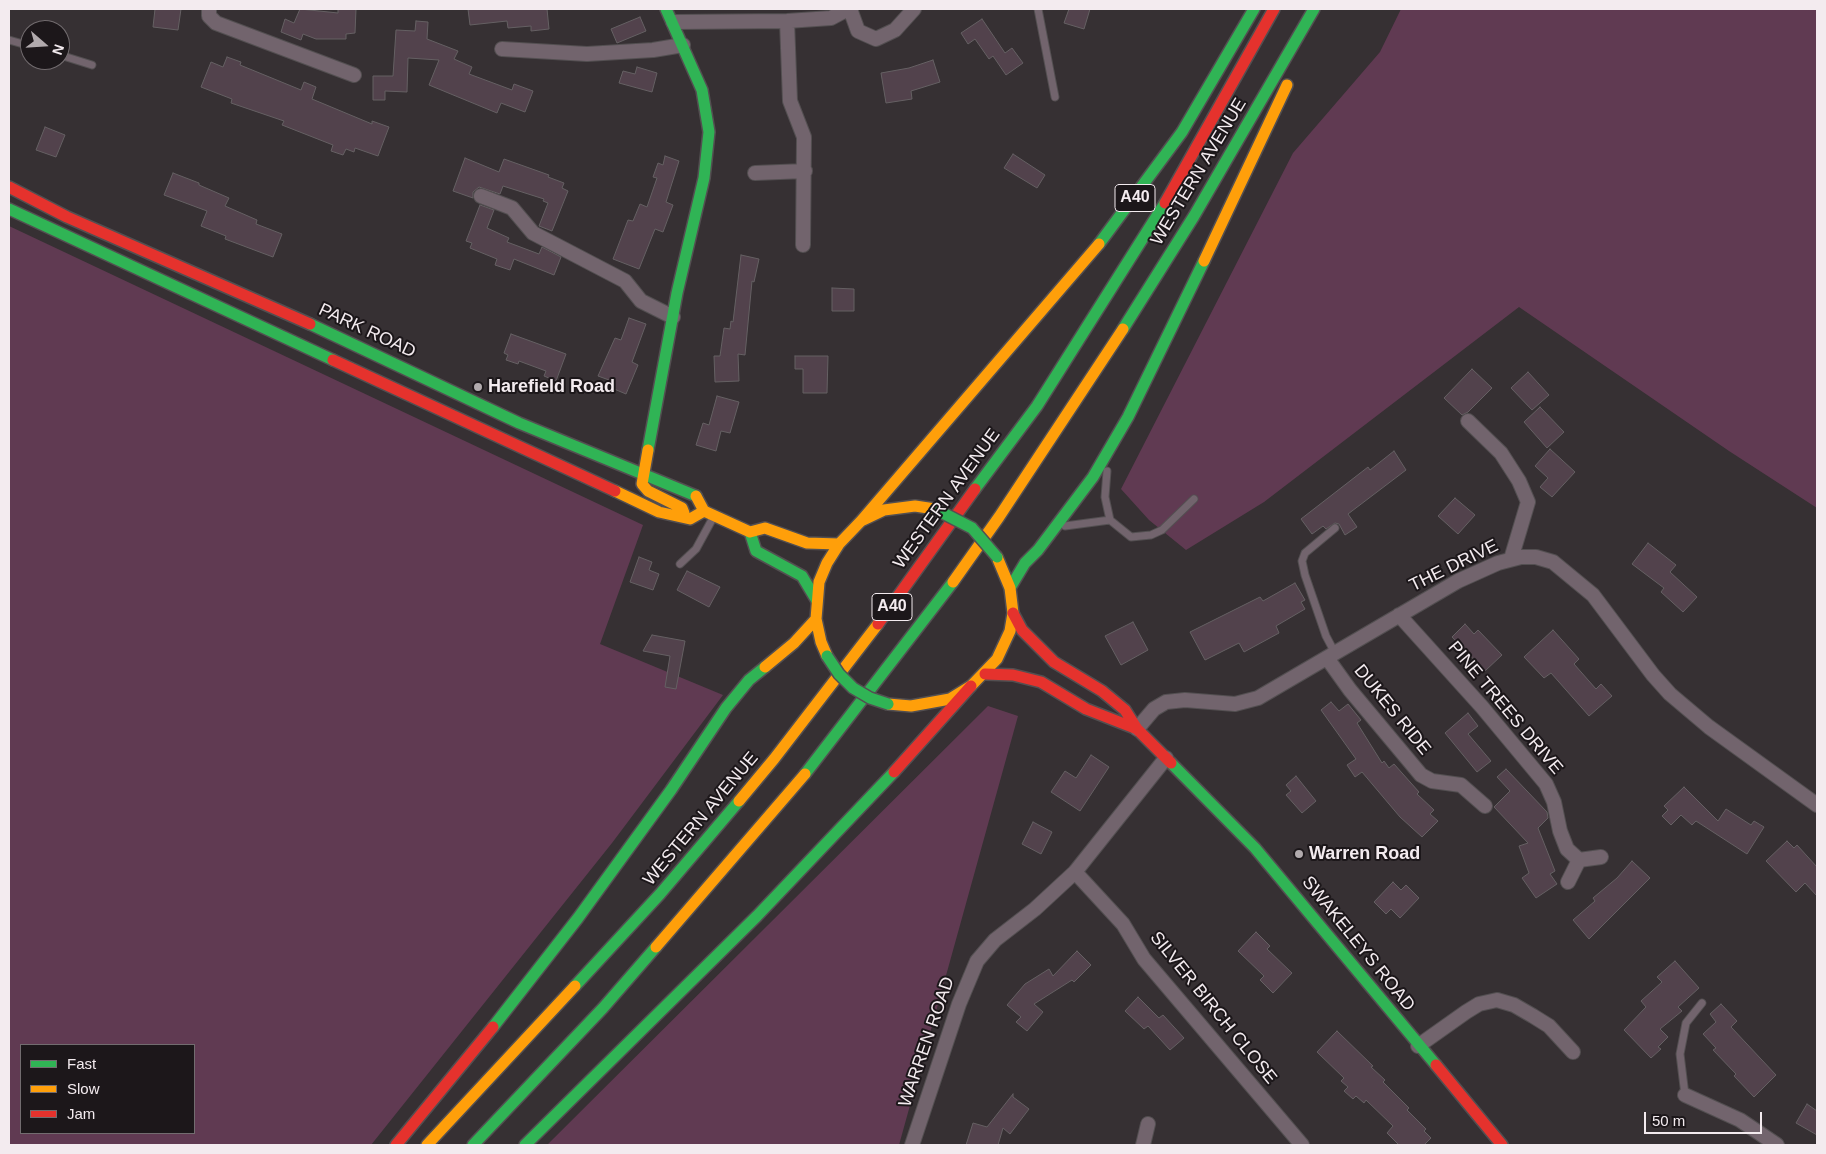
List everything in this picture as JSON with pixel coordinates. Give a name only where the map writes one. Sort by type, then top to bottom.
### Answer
[{"type":"main road","points":[[666,9],[702,90],[709,132],[704,178],[673,317],[642,484],[645,488],[682,508],[684,516]]},
{"type":"main road","name":"A40","points":[[861,521],[1109,232],[1182,132],[1254,9]]},
{"type":"main road","name":"WESTERN AVENUE","points":[[427,1145],[660,894],[774,759],[896,602],[970,495],[1037,406],[1167,200],[1274,9]]},
{"type":"main road","name":"WESTERN AVENUE","points":[[473,1145],[603,1008],[804,776],[924,622],[999,517],[1116,341],[1194,216],[1314,9]]},
{"type":"main road","points":[[1010,588],[1025,563],[1075,503],[1109,451],[1158,356],[1261,143],[1320,9]]},
{"type":"main road","name":"PARK ROAD","points":[[9,187],[67,217],[296,317],[519,423],[698,497],[709,514],[750,532],[765,528],[807,543],[839,544]]},
{"type":"main road","points":[[9,209],[623,500],[659,512],[684,516],[690,519],[709,514]]},
{"type":"main road","points":[[524,1145],[756,916],[897,769],[971,686],[985,674],[1005,645],[1013,613],[1010,588],[997,557],[972,528],[954,517],[935,509],[900,506],[884,510],[861,521],[839,544],[827,563],[819,582],[816,619],[820,642],[839,674],[853,688],[870,698],[888,704],[911,706],[933,704],[950,699],[971,686]]},
{"type":"main road","points":[[750,532],[756,551],[789,567],[802,576],[817,601]]},
{"type":"main road","name":"SWAKELEYS ROAD","points":[[1013,613],[1022,630],[1035,645],[1054,662],[1102,691],[1124,710],[1137,729],[1216,806],[1281,878],[1418,1046],[1502,1145]]},
{"type":"main road","points":[[396,1145],[466,1061],[566,933],[666,797],[726,708],[750,680],[794,643],[816,619]]},
{"type":"main road","name":"SWAKELEYS ROAD","points":[[985,674],[1013,675],[1041,682],[1086,709],[1137,729]]},
{"type":"street","points":[[209,9],[208,16],[216,23],[354,75]]},
{"type":"street","points":[[673,22],[787,21],[832,18],[849,9],[858,31],[876,38],[895,30],[914,9]]},
{"type":"street","points":[[787,21],[790,101],[804,137],[803,245]]},
{"type":"street","points":[[502,49],[587,54],[644,51],[683,45]]},
{"type":"street","points":[[755,174],[805,171]]},
{"type":"street","points":[[481,196],[512,208],[533,233],[625,281],[641,301],[673,317]]},
{"type":"street","points":[[1468,421],[1501,454],[1519,481],[1528,502],[1512,558]]},
{"type":"street","name":"THE DRIVE","points":[[1137,729],[1154,709],[1166,702],[1185,700],[1245,702],[1273,691],[1458,581],[1512,558],[1545,558],[1570,574],[1593,596],[1653,675],[1670,694],[1714,731],[1817,804]]},
{"type":"street","name":"PINE TREES DRIVE","points":[[1399,615],[1482,707],[1546,784],[1554,802],[1563,840],[1567,849],[1579,860]]},
{"type":"street","name":"DUKES RIDE","points":[[1331,655],[1350,690],[1421,775],[1432,781],[1461,785],[1484,806]]},
{"type":"street","name":"WARREN ROAD","points":[[912,1145],[959,1004],[977,962],[995,940],[1035,909],[1075,872],[1166,758]]},
{"type":"street","points":[[1568,882],[1579,860],[1601,857]]},
{"type":"street","name":"SILVER BIRCH CLOSE","points":[[1075,872],[1123,924],[1144,959],[1302,1145]]},
{"type":"street","points":[[1418,1046],[1466,1012],[1480,1004],[1497,1000],[1514,1005],[1541,1021],[1573,1052]]},
{"type":"street","points":[[1685,1095],[1740,1120],[1777,1145]]},
{"type":"street","points":[[1142,1145],[1148,1124]]},
{"type":"lane","points":[[1038,9],[1055,97]]},
{"type":"lane","points":[[70,58],[92,65]]},
{"type":"lane","points":[[1109,451],[1105,497],[1110,520],[1131,537],[1151,535],[1162,530],[1194,499]]},
{"type":"lane","points":[[680,564],[698,545],[709,514]]},
{"type":"lane","points":[[1056,526],[1110,520]]},
{"type":"lane","points":[[1331,655],[1304,575],[1302,561],[1305,553],[1335,528]]},
{"type":"lane","points":[[1685,1095],[1680,1054],[1686,1023],[1702,1003]]},
{"type":"shaded area","points":[[1401,9],[1817,9],[1817,508],[1729,451],[1519,307],[1264,502],[1186,550],[1149,520],[1121,489],[1293,153],[1380,52]]},
{"type":"shaded area","points":[[9,226],[643,525],[600,644],[723,695],[612,843],[371,1145],[9,1145]]},
{"type":"shaded area","points":[[988,706],[1018,716],[899,1145],[547,1145]]},
{"type":"building","points":[[155,9],[181,9],[178,30],[153,27]]},
{"type":"building","points":[[300,9],[338,13],[338,9],[356,9],[355,33],[346,34],[346,39],[316,39],[303,34],[301,40],[281,32],[285,19],[294,23]]},
{"type":"building","points":[[468,9],[547,9],[549,29],[531,31],[531,26],[508,28],[507,21],[470,25]]},
{"type":"building","points":[[1069,9],[1090,9],[1084,29],[1064,23]]},
{"type":"building","points":[[640,17],[646,31],[617,43],[611,29]]},
{"type":"building","points":[[982,19],[1005,53],[1012,48],[1023,63],[1006,75],[993,56],[989,59],[975,39],[968,44],[961,33]]},
{"type":"building","points":[[416,21],[428,22],[427,39],[458,51],[454,59],[472,67],[469,74],[512,90],[514,84],[533,91],[525,112],[501,103],[497,113],[429,85],[439,60],[408,58],[407,92],[385,91],[385,100],[373,100],[373,76],[393,76],[396,30],[415,31]]},
{"type":"building","points":[[227,57],[241,62],[240,65],[301,90],[304,82],[316,87],[312,99],[372,124],[372,121],[389,127],[378,156],[355,148],[354,152],[346,149],[343,155],[331,151],[333,145],[282,125],[284,121],[231,103],[232,99],[201,87],[211,62],[223,67]]},
{"type":"building","points":[[933,60],[940,82],[911,91],[912,99],[886,103],[881,73],[909,68]]},
{"type":"building","points":[[637,67],[657,73],[652,92],[619,83],[623,71],[635,74]]},
{"type":"building","points":[[45,127],[65,135],[56,157],[36,150]]},
{"type":"building","points":[[1013,154],[1045,175],[1037,188],[1004,168]]},
{"type":"building","points":[[665,156],[679,161],[666,202],[673,205],[663,232],[655,229],[639,269],[613,259],[628,220],[633,221],[640,204],[647,207],[657,178],[653,177],[658,163],[663,165]]},
{"type":"building","points":[[465,158],[499,172],[504,159],[549,175],[548,177],[564,183],[562,188],[568,191],[552,231],[539,226],[548,203],[543,201],[544,199],[503,186],[500,194],[479,187],[473,192],[473,198],[453,191]]},
{"type":"building","points":[[173,173],[229,198],[225,206],[257,220],[256,224],[282,234],[273,257],[225,239],[226,236],[201,226],[207,211],[164,195]]},
{"type":"building","points":[[480,205],[494,210],[487,228],[509,238],[507,242],[539,254],[542,247],[561,257],[554,275],[514,259],[510,270],[495,265],[497,259],[470,248],[472,243],[466,241]]},
{"type":"building","points":[[741,255],[759,259],[754,282],[752,281],[745,355],[738,354],[739,381],[715,382],[714,356],[720,356],[724,328],[730,329],[731,321],[733,322]]},
{"type":"building","points":[[832,288],[854,289],[854,311],[832,311]]},
{"type":"building","points":[[629,318],[646,324],[632,362],[638,365],[626,394],[607,386],[609,380],[598,376],[615,338],[621,340]]},
{"type":"building","points":[[511,334],[566,354],[556,381],[544,376],[546,371],[519,361],[518,364],[506,360],[508,355],[504,353]]},
{"type":"building","points":[[795,356],[828,356],[827,393],[803,393],[803,369],[795,369]]},
{"type":"building","points":[[1472,369],[1492,388],[1468,412],[1462,415],[1444,398]]},
{"type":"building","points":[[1528,372],[1549,395],[1532,410],[1511,388]]},
{"type":"building","points":[[717,396],[739,402],[730,433],[721,431],[716,451],[696,445],[703,423],[709,425]]},
{"type":"building","points":[[1540,407],[1564,432],[1547,448],[1524,422]]},
{"type":"building","points":[[1550,449],[1575,472],[1552,497],[1540,487],[1548,478],[1535,466]]},
{"type":"building","points":[[1394,451],[1406,470],[1348,514],[1357,527],[1345,535],[1339,524],[1335,523],[1326,529],[1323,526],[1312,534],[1301,519],[1368,467],[1370,470]]},
{"type":"building","points":[[1455,498],[1475,515],[1458,534],[1438,516]]},
{"type":"building","points":[[1648,543],[1676,565],[1670,572],[1697,597],[1683,612],[1661,592],[1664,588],[1632,564]]},
{"type":"building","points":[[639,557],[652,562],[649,570],[659,574],[653,590],[630,582]]},
{"type":"building","points":[[687,571],[720,587],[709,607],[677,590]]},
{"type":"building","points":[[1295,583],[1305,600],[1301,602],[1305,609],[1276,626],[1279,633],[1244,652],[1239,643],[1205,660],[1190,632],[1260,597],[1263,601]]},
{"type":"building","points":[[1133,622],[1148,650],[1121,665],[1105,636]]},
{"type":"building","points":[[1465,624],[1474,634],[1478,630],[1502,655],[1485,671],[1452,637]]},
{"type":"building","points":[[1553,630],[1579,659],[1574,664],[1596,689],[1601,684],[1612,696],[1589,716],[1551,673],[1544,678],[1524,657]]},
{"type":"building","points":[[652,635],[685,641],[676,689],[665,687],[670,656],[643,651]]},
{"type":"building","points":[[1331,702],[1339,711],[1348,704],[1361,720],[1357,723],[1382,763],[1384,761],[1389,768],[1394,764],[1419,792],[1417,794],[1434,810],[1430,814],[1438,821],[1422,837],[1400,817],[1362,772],[1355,777],[1347,765],[1356,759],[1321,710]]},
{"type":"building","points":[[1468,713],[1478,726],[1468,734],[1491,761],[1477,772],[1445,733]]},
{"type":"building","points":[[1091,755],[1109,767],[1080,811],[1051,792],[1065,771],[1076,778]]},
{"type":"building","points":[[1506,769],[1547,812],[1548,818],[1538,828],[1555,871],[1550,874],[1557,884],[1536,898],[1522,878],[1529,873],[1519,846],[1528,843],[1494,807],[1510,791],[1497,777]]},
{"type":"building","points":[[1296,776],[1316,801],[1302,813],[1286,795],[1291,791],[1286,785]]},
{"type":"building","points":[[1684,787],[1718,821],[1726,809],[1751,825],[1754,821],[1764,827],[1747,854],[1696,821],[1692,825],[1681,815],[1671,825],[1662,816],[1668,810],[1664,806]]},
{"type":"building","points":[[1033,822],[1052,832],[1041,854],[1022,844]]},
{"type":"building","points":[[1787,841],[1794,848],[1797,845],[1817,867],[1817,896],[1805,883],[1796,892],[1766,861]]},
{"type":"building","points":[[1632,861],[1650,878],[1589,939],[1573,920],[1595,901],[1593,898],[1617,878]]},
{"type":"building","points":[[1393,882],[1401,890],[1406,885],[1419,898],[1400,918],[1391,909],[1386,914],[1374,902]]},
{"type":"building","points":[[1256,932],[1270,946],[1267,949],[1292,973],[1273,993],[1260,980],[1264,976],[1238,951]]},
{"type":"building","points":[[1077,951],[1091,965],[1074,982],[1072,980],[1034,1004],[1043,1012],[1027,1031],[1016,1022],[1021,1017],[1007,1005],[1025,984],[1049,969],[1053,976]]},
{"type":"building","points":[[1675,961],[1699,988],[1678,1007],[1682,1011],[1660,1029],[1668,1037],[1658,1047],[1661,1049],[1651,1058],[1624,1030],[1646,1007],[1641,1001],[1662,982],[1657,977]]},
{"type":"building","points":[[1138,997],[1159,1018],[1163,1015],[1184,1038],[1170,1050],[1148,1026],[1144,1029],[1125,1011]]},
{"type":"building","points":[[1721,1004],[1737,1021],[1731,1027],[1776,1075],[1754,1097],[1734,1076],[1736,1074],[1713,1050],[1716,1048],[1703,1034],[1716,1022],[1710,1014]]},
{"type":"building","points":[[1337,1031],[1373,1066],[1371,1067],[1385,1080],[1383,1082],[1409,1108],[1407,1110],[1426,1129],[1424,1131],[1431,1138],[1424,1145],[1399,1145],[1387,1133],[1393,1126],[1366,1100],[1364,1103],[1356,1096],[1353,1099],[1344,1091],[1348,1087],[1341,1081],[1344,1078],[1317,1052]]},
{"type":"building","points":[[1013,1094],[1013,1097],[1029,1109],[1010,1134],[1003,1128],[998,1145],[966,1145],[973,1123],[987,1127]]},
{"type":"building","points":[[1807,1104],[1817,1111],[1817,1135],[1796,1123]]},
{"type":"traffic: fast","points":[[648,450],[677,293],[704,178],[709,132],[702,90],[666,9]]},
{"type":"traffic: fast","points":[[1099,244],[1182,132],[1254,9]]},
{"type":"traffic: fast","points":[[1123,329],[1194,216],[1314,9]]},
{"type":"traffic: fast","points":[[975,489],[1037,406],[1165,203]]},
{"type":"traffic: fast","points":[[9,209],[333,360]]},
{"type":"traffic: fast","points":[[1010,588],[1025,563],[1038,550],[1093,477],[1128,417],[1204,261]]},
{"type":"traffic: fast","points":[[310,324],[519,423],[696,496]]},
{"type":"traffic: fast","points":[[935,509],[972,528],[997,557]]},
{"type":"traffic: fast","points":[[750,532],[756,551],[802,576],[817,601]]},
{"type":"traffic: fast","points":[[805,774],[953,582]]},
{"type":"traffic: fast","points":[[827,656],[839,674],[853,688],[870,698],[888,704]]},
{"type":"traffic: fast","points":[[493,1027],[578,918],[671,790],[726,708],[749,680],[765,667]]},
{"type":"traffic: fast","points":[[1171,763],[1255,848],[1436,1065]]},
{"type":"traffic: fast","points":[[525,1145],[757,916],[894,772]]},
{"type":"traffic: fast","points":[[575,986],[660,894],[739,801]]},
{"type":"traffic: fast","points":[[473,1145],[603,1008],[656,947]]},
{"type":"traffic: slow","points":[[1204,261],[1287,85]]},
{"type":"traffic: slow","points":[[861,521],[1099,244]]},
{"type":"traffic: slow","points":[[953,582],[999,517],[1123,329]]},
{"type":"traffic: slow","points":[[648,450],[642,484],[648,491],[682,508],[684,513]]},
{"type":"traffic: slow","points":[[615,491],[659,512],[690,519],[704,511]]},
{"type":"traffic: slow","points":[[696,496],[704,511],[750,532],[765,528],[807,543],[839,544]]},
{"type":"traffic: slow","points":[[827,656],[821,642],[816,619],[819,582],[827,563],[839,544],[861,521],[884,510],[915,506],[935,509]]},
{"type":"traffic: slow","points":[[888,704],[911,706],[950,699],[971,686],[997,659],[1010,631],[1013,613],[1010,588],[997,557]]},
{"type":"traffic: slow","points":[[765,667],[794,643],[816,619]]},
{"type":"traffic: slow","points":[[739,801],[774,759],[878,624]]},
{"type":"traffic: slow","points":[[656,947],[805,774]]},
{"type":"traffic: slow","points":[[427,1145],[575,986]]},
{"type":"traffic: jam","points":[[1165,203],[1274,9]]},
{"type":"traffic: jam","points":[[9,187],[67,217],[310,324]]},
{"type":"traffic: jam","points":[[333,360],[615,491]]},
{"type":"traffic: jam","points":[[878,624],[975,489]]},
{"type":"traffic: jam","points":[[1013,613],[1022,630],[1054,662],[1102,691],[1125,710],[1137,729],[1171,763]]},
{"type":"traffic: jam","points":[[985,674],[1013,675],[1041,682],[1086,709],[1137,729]]},
{"type":"traffic: jam","points":[[894,772],[971,686]]},
{"type":"traffic: jam","points":[[396,1145],[493,1027]]},
{"type":"traffic: jam","points":[[1436,1065],[1502,1145]]},
{"type":"place","name":"Harefield Road","points":[[478,387]]},
{"type":"place","name":"Warren Road","points":[[1299,854]]}]
